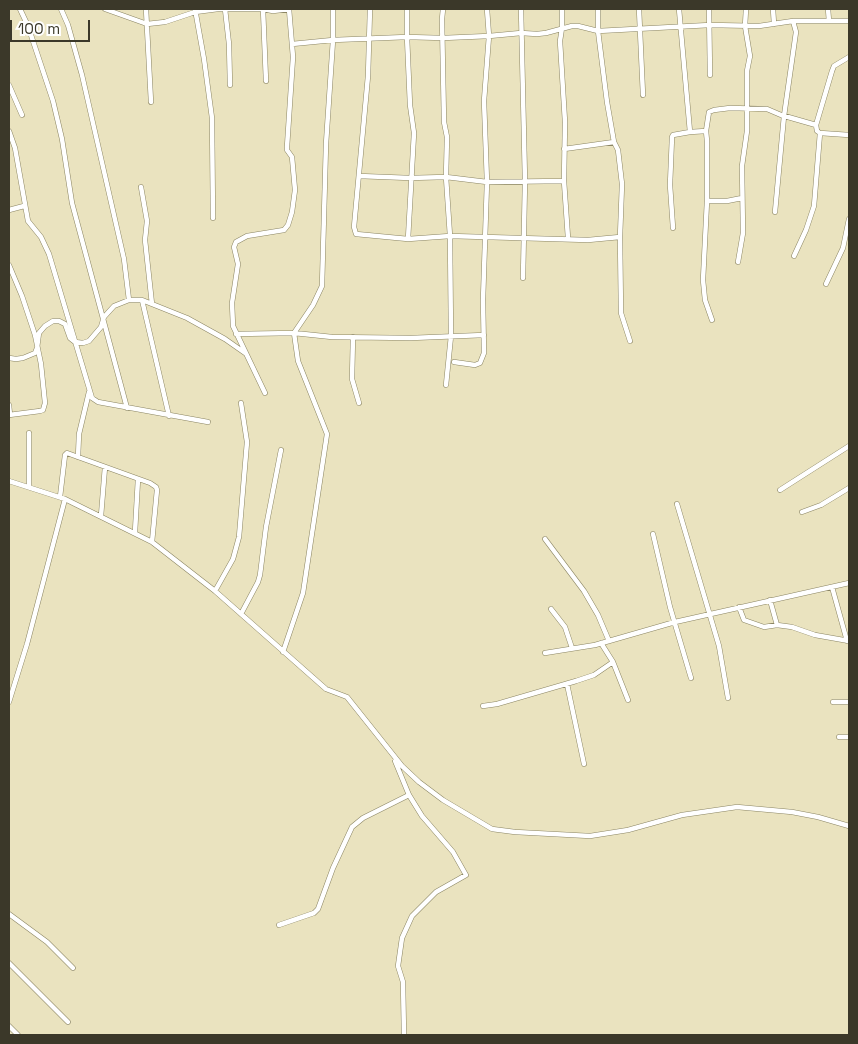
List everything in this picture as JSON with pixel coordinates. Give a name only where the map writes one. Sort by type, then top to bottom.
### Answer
[{"type":"street","points":[[20,9],[28,26],[62,138],[72,203],[127,408]]},
{"type":"street","points":[[61,9],[68,25],[82,75],[124,259],[129,300]]},
{"type":"street","points":[[105,9],[147,24],[165,22],[195,10],[263,9],[273,11],[289,9],[293,57],[287,147],[292,156],[296,190],[292,212],[288,225],[284,230],[247,236],[236,242],[234,247],[238,264],[232,303],[232,318],[236,334],[265,393]]},
{"type":"street","points":[[146,9],[151,102]]},
{"type":"street","points":[[263,9],[266,81]]},
{"type":"street","points":[[283,652],[303,593],[327,434],[298,361],[294,333],[313,305],[322,286],[326,144],[333,40],[333,9]]},
{"type":"street","points":[[370,9],[370,38],[354,227],[356,234],[408,239],[450,236],[595,240],[620,237]]},
{"type":"street","points":[[407,9],[410,105],[414,133],[408,239]]},
{"type":"street","points":[[443,9],[444,122],[447,138],[446,177],[450,236],[451,336],[446,385]]},
{"type":"street","points":[[454,362],[475,365],[480,363],[484,353],[483,300],[488,182],[484,101],[489,36],[487,9]]},
{"type":"street","points":[[521,9],[525,180],[523,278]]},
{"type":"street","points":[[562,9],[560,41],[565,122],[564,181],[568,238]]},
{"type":"street","points":[[598,9],[598,31],[606,102],[614,142],[618,150],[622,184],[620,237],[621,313],[630,341]]},
{"type":"street","points":[[639,9],[643,95]]},
{"type":"street","points":[[679,9],[690,132]]},
{"type":"street","points":[[710,9],[710,75]]},
{"type":"street","points":[[738,262],[743,233],[742,166],[747,131],[747,71],[750,56],[745,26],[746,9]]},
{"type":"street","points":[[773,9],[774,24]]},
{"type":"street","points":[[828,9],[829,21]]},
{"type":"street","points":[[195,10],[212,118],[213,218]]},
{"type":"street","points":[[225,10],[229,44],[230,85]]},
{"type":"street","points":[[292,44],[370,38],[443,38],[546,33],[578,26],[598,31],[680,26],[745,26],[793,22],[849,22]]},
{"type":"street","points":[[775,212],[784,116],[796,32],[793,22]]},
{"type":"street","points":[[794,256],[814,206],[820,133],[817,131],[816,125],[832,70],[834,66],[849,57]]},
{"type":"street","points":[[9,84],[22,115]]},
{"type":"street","points":[[712,320],[705,300],[703,280],[707,201],[706,131],[708,114],[711,110],[746,107],[767,109],[816,125]]},
{"type":"street","points":[[9,131],[15,148],[28,220],[41,237],[49,254],[89,390],[95,401],[208,422]]},
{"type":"street","points":[[674,228],[671,192],[672,137],[673,135],[690,132],[706,131]]},
{"type":"street","points":[[820,133],[849,135]]},
{"type":"street","points":[[564,149],[614,142]]},
{"type":"street","points":[[359,176],[446,177],[488,182],[525,180],[564,181]]},
{"type":"street","points":[[141,187],[147,221],[145,240],[152,304]]},
{"type":"street","points":[[707,201],[742,198]]},
{"type":"street","points":[[9,210],[24,206]]},
{"type":"street","points":[[826,284],[843,248],[849,220]]},
{"type":"street","points":[[9,265],[22,296],[37,348],[45,403],[43,410],[9,415],[9,404]]},
{"type":"street","points":[[9,358],[16,360],[30,356],[37,348],[40,333],[45,326],[53,321],[59,321],[64,324],[70,338],[75,342],[83,344],[89,341],[101,328],[104,317],[114,306],[129,300],[142,300],[187,318],[225,339],[246,354]]},
{"type":"street","points":[[142,300],[169,416]]},
{"type":"street","points":[[236,334],[294,333],[332,337],[411,338],[484,336]]},
{"type":"street","points":[[352,337],[352,379],[359,403]]},
{"type":"street","points":[[78,457],[79,434],[89,390]]},
{"type":"street","points":[[215,591],[233,559],[239,537],[247,442],[241,403]]},
{"type":"street","points":[[29,433],[29,487]]},
{"type":"street","points":[[780,490],[849,446]]},
{"type":"street","points":[[241,614],[260,575],[266,527],[281,450]]},
{"type":"street","points":[[9,702],[27,644],[62,498],[65,455],[78,457],[153,485],[157,490],[152,542]]},
{"type":"street","points":[[101,516],[105,467]]},
{"type":"street","points":[[135,532],[138,479]]},
{"type":"street","points":[[9,481],[62,498],[135,532],[152,542],[215,591],[326,689],[346,697],[394,756],[419,782],[443,800],[486,826],[502,831],[590,836],[605,835],[682,815],[737,806],[792,812],[849,826]]},
{"type":"street","points":[[802,512],[821,505],[849,488]]},
{"type":"street","points":[[677,504],[719,646],[728,698]]},
{"type":"street","points":[[653,534],[670,607],[690,678]]},
{"type":"street","points":[[545,540],[584,591],[598,615],[609,641]]},
{"type":"street","points":[[545,653],[601,643],[675,622],[849,582]]},
{"type":"street","points":[[739,608],[742,618],[767,627],[777,625],[792,627],[815,636],[848,641],[832,587]]},
{"type":"street","points":[[770,600],[777,625]]},
{"type":"street","points":[[551,609],[564,627],[572,648]]},
{"type":"street","points":[[601,643],[613,662],[628,700]]},
{"type":"street","points":[[483,706],[497,704],[594,675],[613,662]]},
{"type":"street","points":[[567,684],[584,764]]},
{"type":"street","points":[[833,702],[849,702]]},
{"type":"street","points":[[838,737],[849,738]]},
{"type":"street","points":[[394,756],[409,795],[427,822],[453,852],[466,874],[436,892],[412,916],[402,938],[398,966],[403,982],[404,1035]]},
{"type":"street","points":[[279,925],[314,913],[318,909],[352,827],[363,818],[409,795]]},
{"type":"street","points":[[9,914],[47,942],[73,968]]},
{"type":"street","points":[[9,963],[68,1022]]},
{"type":"street","points":[[9,1026],[18,1035]]}]
